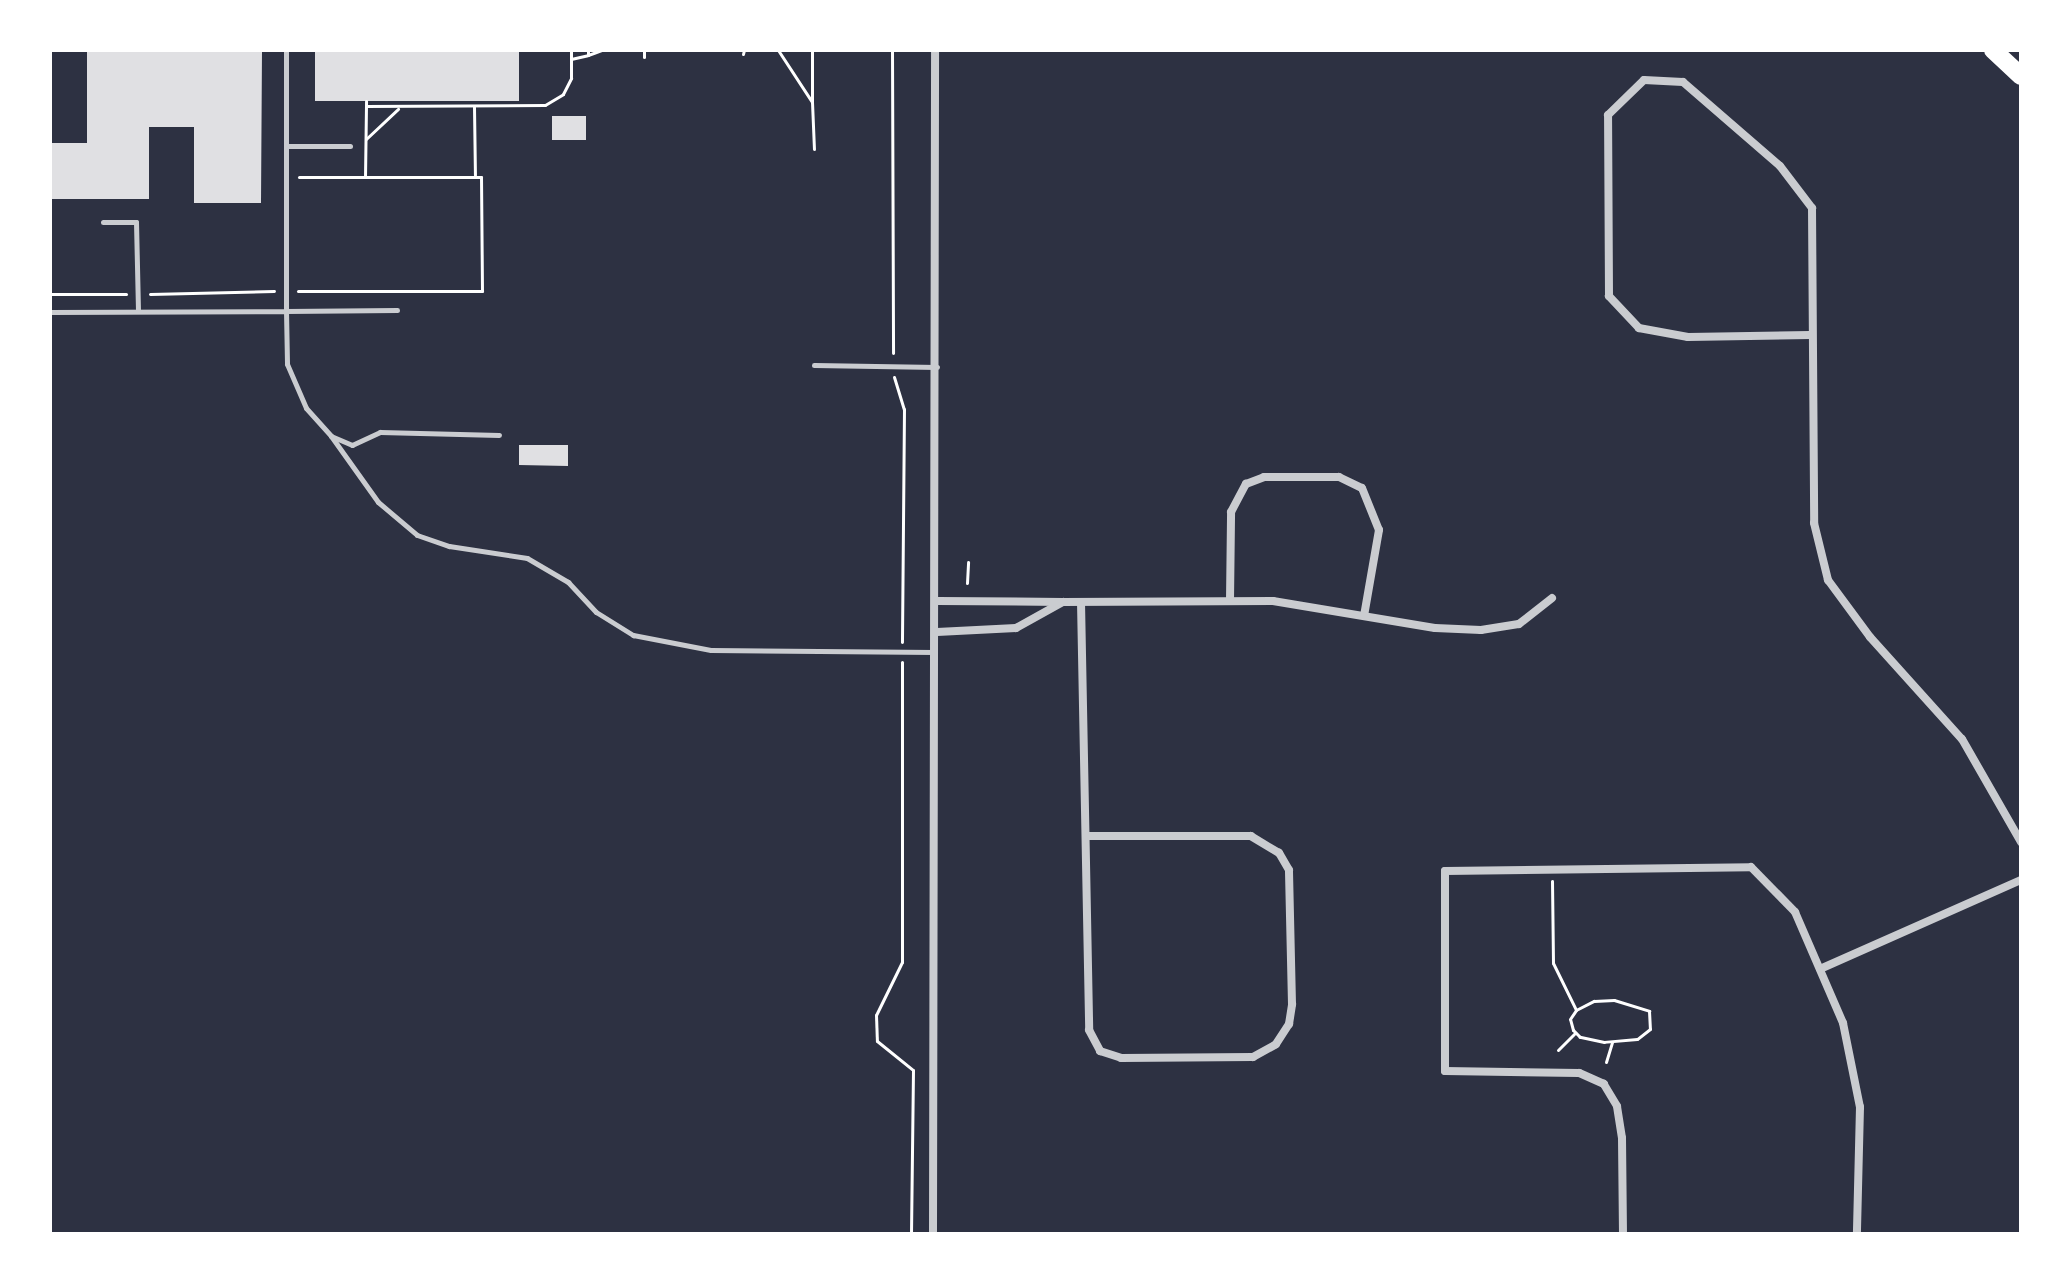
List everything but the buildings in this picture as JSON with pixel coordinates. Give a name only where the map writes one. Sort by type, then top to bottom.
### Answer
[{"type":"highway","points":[[1993,50],[2021,76]]},
{"type":"street","points":[[933,1234],[938,601],[935,50]]},
{"type":"street","points":[[1810,335],[1688,337],[1639,328],[1609,296],[1608,115],[1644,80],[1683,82],[1780,166],[1812,208],[1810,335],[1814,523],[1828,580],[1870,637],[1962,739],[2021,842]]},
{"type":"street","points":[[1230,600],[1231,512],[1246,484],[1264,477],[1339,477],[1362,488],[1379,530],[1364,616]]},
{"type":"street","points":[[938,601],[1230,600],[1481,630],[1519,624],[1552,598]]},
{"type":"street","points":[[937,632],[1016,628],[1063,602]]},
{"type":"street","points":[[1081,602],[1089,1030],[1100,1051],[1121,1058],[1253,1057],[1276,1044],[1289,1024],[1292,1004],[1289,870],[1279,853],[1251,836],[1087,836]]},
{"type":"street","points":[[1623,1234],[1622,1138],[1617,1106],[1604,1084],[1579,1073],[1445,1071],[1445,871],[1751,867],[1795,912],[1843,1023],[1860,1107],[1857,1234]]},
{"type":"street","points":[[1820,969],[2021,880]]},
{"type":"lane","points":[[286,50],[285,291],[292,382],[378,502],[417,535],[449,546],[527,558],[568,582],[596,612],[633,635],[711,650],[937,652]]},
{"type":"lane","points":[[287,146],[350,146]]},
{"type":"lane","points":[[103,222],[136,222],[138,311]]},
{"type":"lane","points":[[50,312],[397,310]]},
{"type":"lane","points":[[814,365],[937,367]]},
{"type":"lane","points":[[331,436],[352,445],[380,432],[499,435]]},
{"type":"path","points":[[365,177],[366,104],[400,107],[545,105],[563,94],[571,78],[571,50]]},
{"type":"path","points":[[571,59],[602,50]]},
{"type":"path","points":[[644,50],[644,57]]},
{"type":"path","points":[[778,50],[812,102]]},
{"type":"path","points":[[812,50],[814,149]]},
{"type":"path","points":[[366,139],[400,107]]},
{"type":"path","points":[[474,107],[475,177]]},
{"type":"path","points":[[50,294],[482,291],[481,177],[299,177]]},
{"type":"path","points":[[967,583],[968,562]]},
{"type":"path","points":[[1552,881],[1553,963],[1576,1010]]},
{"type":"path","points":[[1614,1000],[1649,1011],[1650,1029],[1637,1039],[1612,1042],[1576,1033],[1570,1019],[1576,1010],[1594,1001],[1614,1000]]},
{"type":"path","points":[[1558,1050],[1576,1033]]},
{"type":"path","points":[[1606,1062],[1612,1042]]}]
